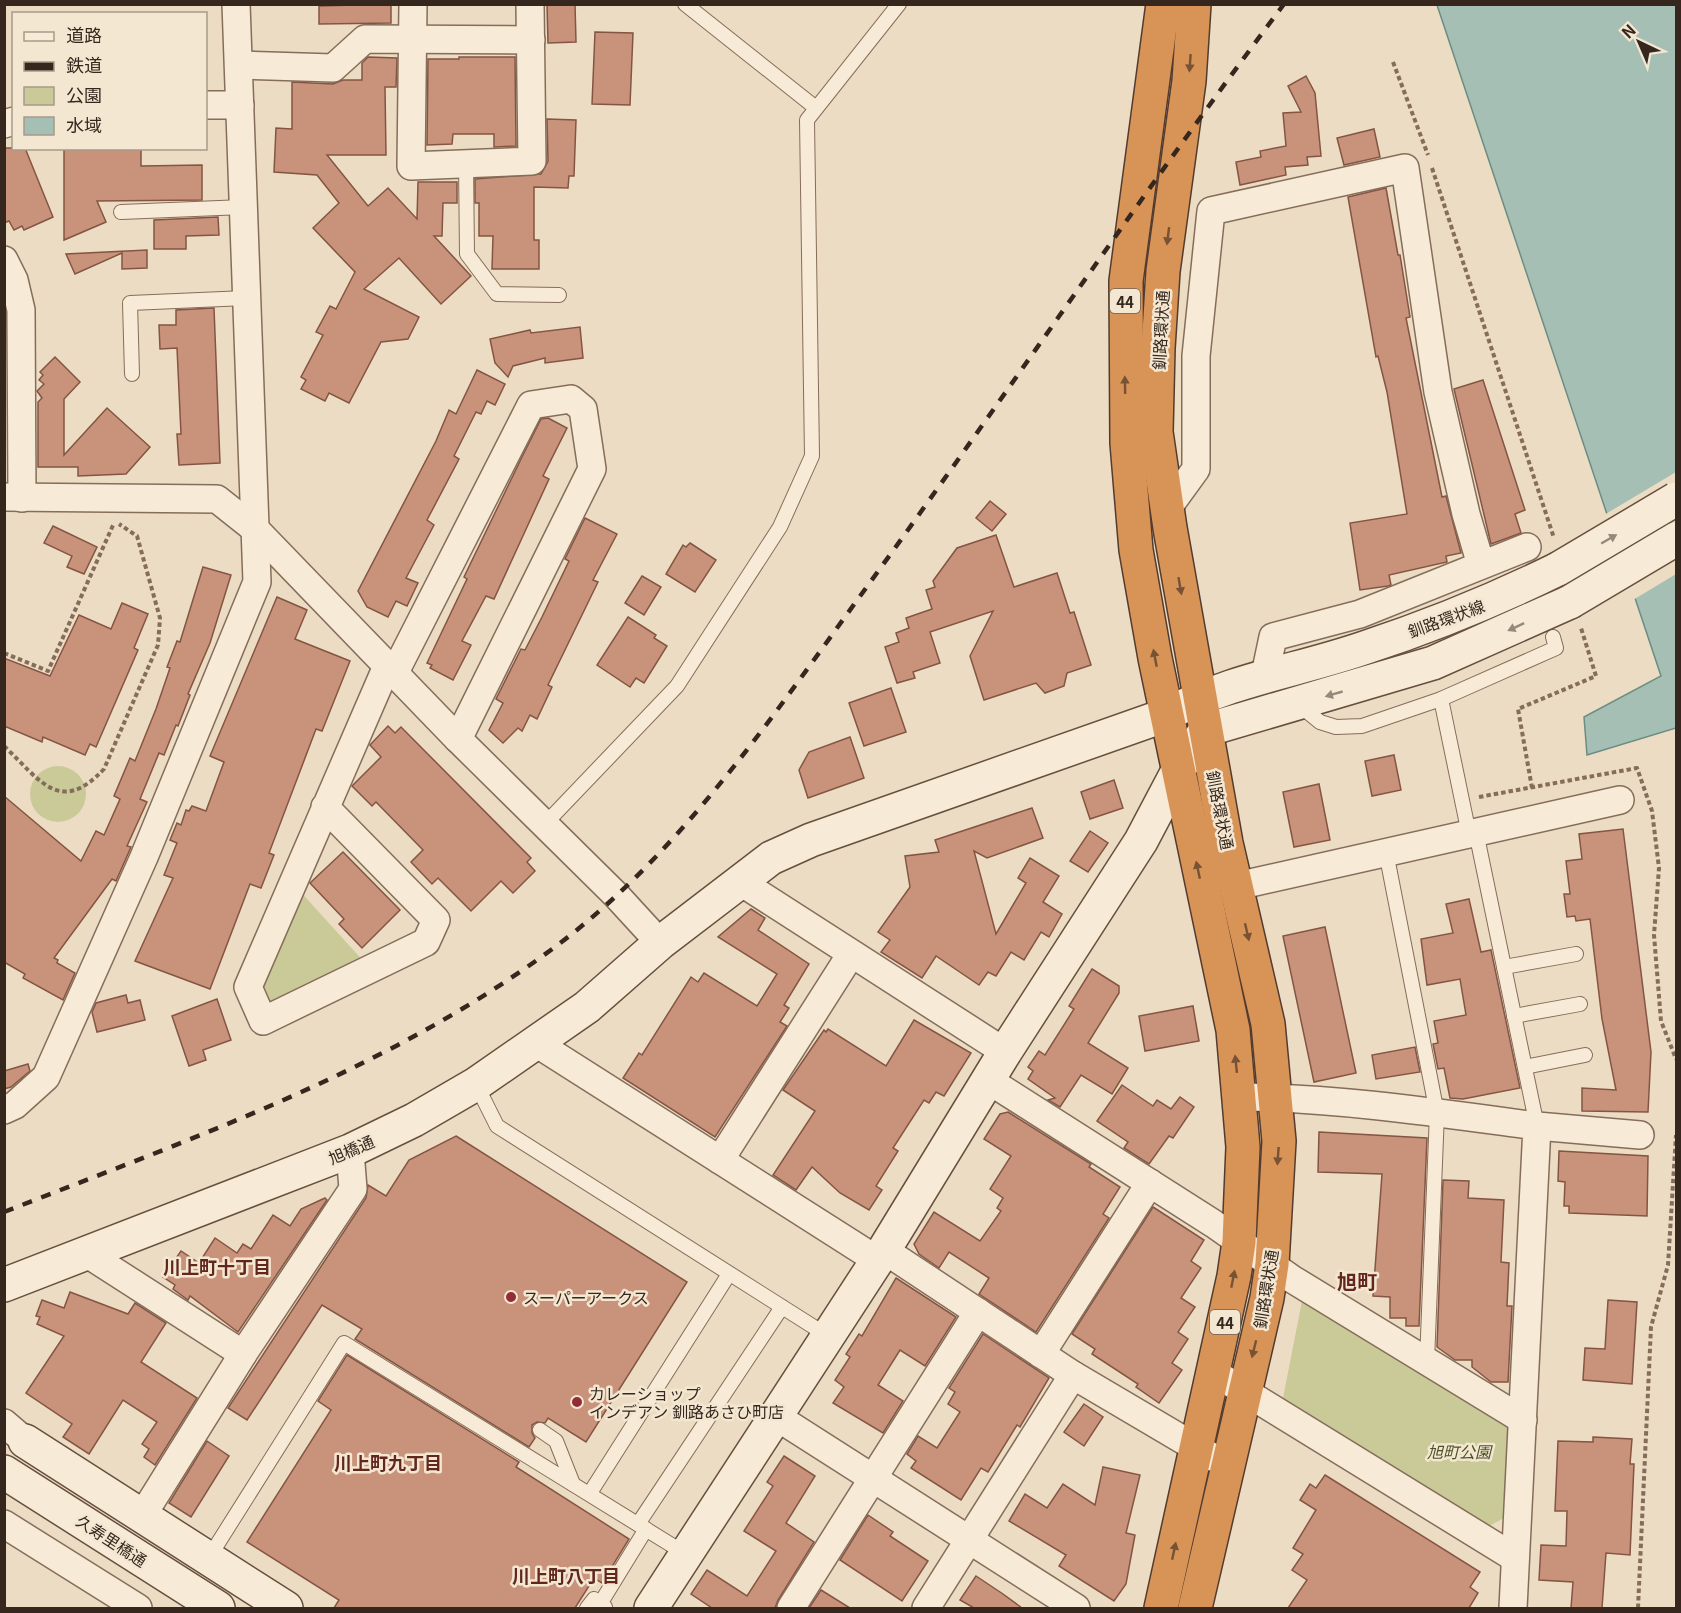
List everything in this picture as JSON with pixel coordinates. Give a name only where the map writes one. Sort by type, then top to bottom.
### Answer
[{"type":"highway","name":"釧路環状通","points":[[1161,1608],[1239,1242],[1243,1148],[1233,1030],[1194,851],[1180,767],[1166,715],[1136,550],[1127,443],[1126,281],[1163,4]]},
{"type":"highway","name":"釧路環状通","points":[[1194,4],[1189,81],[1163,271],[1156,432],[1167,509],[1226,843],[1268,1024],[1279,1142],[1272,1264],[1267,1298],[1196,1608]]},
{"type":"street","points":[[4,1110],[15,1106],[46,1077],[144,857],[257,582],[236,4]]},
{"type":"street","points":[[413,4],[411,166],[532,161],[530,4]]},
{"type":"street","points":[[239,65],[333,68],[365,39],[531,40]]},
{"type":"street","points":[[207,105],[240,105]]},
{"type":"street","points":[[1167,509],[1196,469],[1196,356],[1211,211],[1405,168],[1438,392],[1466,514],[1481,565]]},
{"type":"street","points":[[4,260],[14,280],[21,310],[13,498],[217,499],[256,530],[390,670],[545,824],[660,943]]},
{"type":"street","points":[[325,807],[436,920],[426,942],[263,1021],[248,987],[325,807],[390,670],[531,405],[571,399],[583,409],[592,469],[458,739]]},
{"type":"street","name":"釧路環状線","points":[[739,881],[771,858],[811,840],[1166,715],[1200,697],[1265,675],[1363,649],[1493,601],[1556,553],[1677,499]]},
{"type":"street","name":"釧路環状線","points":[[1206,730],[1433,663],[1575,615],[1677,539]]},
{"type":"street","points":[[1265,675],[1273,637],[1360,614],[1481,565],[1528,551]]},
{"type":"street","points":[[651,1608],[880,1255],[1005,1052],[1141,841],[1180,767],[1206,730],[1166,715]]},
{"type":"street","points":[[1237,886],[1620,800]]},
{"type":"street","points":[[739,881],[1005,1052]]},
{"type":"street","name":"旭橋通","points":[[4,1285],[350,1151],[414,1120],[476,1083],[587,1007],[660,943],[739,881]]},
{"type":"street","points":[[720,1160],[851,954]]},
{"type":"street","points":[[536,1043],[720,1160],[978,1312],[1073,1375],[1228,1465]]},
{"type":"street","points":[[988,1080],[1272,1264],[1523,1420]]},
{"type":"street","points":[[1240,1097],[1276,1098],[1437,1113],[1640,1136]]},
{"type":"street","points":[[1513,1608],[1538,1126]]},
{"type":"street","points":[[142,1516],[243,1354],[353,1189],[350,1151]]},
{"type":"street","points":[[1041,1353],[1150,1183]]},
{"type":"street","points":[[86,1253],[243,1354]]},
{"type":"street","points":[[791,1608],[874,1480],[978,1312]]},
{"type":"street","points":[[1213,1372],[1515,1558]]},
{"type":"street","points":[[926,1608],[1073,1375]]},
{"type":"street","points":[[777,1417],[1065,1606]]},
{"type":"street","points":[[15,1432],[286,1608]]},
{"type":"street","name":"久寿里橋通","points":[[4,1473],[218,1608]]},
{"type":"street","points":[[4,1524],[138,1608]]},
{"type":"lane","points":[[685,4],[816,108]]},
{"type":"lane","points":[[545,824],[677,686],[780,527],[812,456],[807,120],[899,4]]},
{"type":"lane","points":[[466,164],[467,254],[497,294],[559,295]]},
{"type":"lane","points":[[121,212],[244,207]]},
{"type":"lane","points":[[132,374],[130,303],[246,297]]},
{"type":"lane","points":[[1298,704],[1320,722],[1336,727],[1362,726],[1441,699],[1556,648],[1553,637]]},
{"type":"lane","points":[[1441,699],[1462,801],[1472,833],[1504,968],[1538,1126]]},
{"type":"lane","points":[[1386,852],[1437,1113],[1427,1361]]},
{"type":"lane","points":[[1504,968],[1576,954]]},
{"type":"lane","points":[[1514,1016],[1580,1004]]},
{"type":"lane","points":[[1525,1067],[1585,1054]]},
{"type":"lane","points":[[476,1083],[497,1126],[828,1336]]},
{"type":"lane","points":[[590,1493],[729,1274]]},
{"type":"lane","points":[[598,1607],[642,1527],[782,1307]]},
{"type":"lane","points":[[208,1559],[344,1342],[687,1555]]},
{"type":"lane","points":[[540,1430],[556,1441],[573,1484]]},
{"type":"path","points":[[1393,62],[1415,117],[1556,553]]},
{"type":"path","points":[[4,653],[48,671],[115,521],[137,536],[160,618],[158,645],[104,769],[90,783],[73,793],[58,791],[39,780],[4,746]]},
{"type":"path","points":[[1532,788],[1518,709],[1596,676],[1575,615]]},
{"type":"path","points":[[1462,801],[1637,768],[1652,811],[1659,867],[1654,935],[1661,1021],[1677,1059]]},
{"type":"path","points":[[1638,1608],[1651,1327],[1668,1265],[1677,1135]]},
{"type":"green space","points":[[53,766],[63,766],[78,774],[84,783],[86,794],[84,805],[78,814],[63,822],[53,822],[42,817],[35,810],[30,799],[30,789],[35,778],[42,771]]},
{"type":"green space","points":[[297,888],[366,964],[266,1012],[255,986]]},
{"type":"green space","name":"旭町公園","points":[[1302,1301],[1509,1426],[1506,1517],[1489,1526],[1283,1398]]},
{"type":"water","points":[[1437,5],[1676,5],[1676,728],[1587,755],[1584,717],[1661,676]]},
{"type":"pier","points":[[1676,472],[1676,574],[1633,600],[1604,515]]},
{"type":"building","points":[[391,4],[391,23],[319,24],[319,6]]},
{"type":"building","points":[[547,4],[575,4],[576,42],[548,43]]},
{"type":"building","points":[[595,32],[633,33],[630,105],[592,104]]},
{"type":"building","points":[[368,57],[397,58],[396,87],[385,87],[386,155],[327,155],[368,206],[388,188],[417,219],[418,182],[457,182],[457,203],[443,203],[442,236],[434,236],[471,276],[441,304],[399,258],[364,289],[419,317],[408,339],[381,342],[349,403],[329,393],[325,401],[301,389],[306,380],[301,377],[323,335],[316,332],[330,306],[336,309],[355,272],[313,228],[339,203],[317,175],[274,172],[276,128],[292,129],[292,82],[333,84],[343,80],[362,80],[362,63]]},
{"type":"building","points":[[459,57],[515,57],[516,146],[494,147],[494,134],[453,134],[452,144],[427,145],[428,59],[459,59]]},
{"type":"building","points":[[1306,76],[1315,93],[1321,156],[1307,157],[1308,165],[1285,167],[1286,175],[1240,185],[1236,162],[1261,157],[1260,151],[1286,146],[1283,113],[1301,112],[1288,86]]},
{"type":"building","points":[[547,119],[576,120],[574,176],[569,176],[568,188],[534,187],[534,240],[539,240],[539,269],[492,269],[493,236],[479,236],[479,203],[475,203],[475,179],[541,174],[548,161]]},
{"type":"building","points":[[1374,129],[1380,157],[1344,165],[1337,138]]},
{"type":"building","points":[[4,148],[26,150],[53,217],[24,230],[22,226],[14,230],[9,221],[4,223]]},
{"type":"building","points":[[64,150],[141,150],[141,166],[202,165],[202,200],[97,201],[106,222],[64,240]]},
{"type":"building","points":[[1386,188],[1410,317],[1406,318],[1442,497],[1446,496],[1461,553],[1446,556],[1447,562],[1389,575],[1391,585],[1360,590],[1350,523],[1407,514],[1387,392],[1378,356],[1376,357],[1348,197]]},
{"type":"building","points":[[218,217],[219,235],[186,236],[186,249],[154,249],[154,220]]},
{"type":"building","points":[[147,250],[147,268],[122,269],[122,253],[75,274],[66,254]]},
{"type":"building","points":[[214,308],[220,463],[179,465],[177,434],[181,434],[177,348],[160,349],[159,325],[176,325],[176,310]]},
{"type":"building","points":[[580,327],[583,358],[545,363],[545,358],[513,366],[508,377],[495,363],[490,339],[530,330],[531,333]]},
{"type":"building","points":[[55,357],[80,382],[64,399],[64,455],[107,408],[150,447],[126,474],[78,476],[78,467],[38,467],[38,402],[42,398],[37,391],[44,384],[39,380],[43,375],[40,372]]},
{"type":"building","points":[[477,370],[505,384],[495,405],[487,401],[481,414],[476,412],[454,456],[459,459],[427,520],[434,525],[406,578],[418,583],[407,606],[396,601],[388,617],[367,607],[358,591],[436,441],[449,410],[456,414]]},
{"type":"building","points":[[1483,380],[1525,510],[1515,514],[1521,533],[1491,544],[1454,389]]},
{"type":"building","points":[[548,418],[567,428],[543,476],[549,479],[494,599],[486,596],[462,641],[471,645],[453,680],[430,668],[432,665],[427,663],[467,579],[464,577],[521,459],[541,419]]},
{"type":"building","points":[[990,501],[1006,514],[992,531],[976,518]]},
{"type":"building","points":[[585,518],[617,534],[593,580],[598,582],[548,685],[552,687],[537,719],[530,715],[522,731],[518,728],[503,743],[489,730],[503,703],[496,699],[521,649],[525,650],[542,617],[569,561],[565,559]]},
{"type":"building","points":[[53,526],[97,547],[84,574],[67,567],[72,556],[44,543]]},
{"type":"building","points":[[996,535],[1014,587],[1057,573],[1070,613],[1074,612],[1091,665],[1067,673],[1064,686],[1045,693],[1036,683],[984,700],[970,656],[993,611],[930,632],[940,663],[913,672],[915,678],[897,683],[885,647],[899,642],[896,633],[909,628],[906,618],[932,609],[926,590],[935,587],[933,581],[957,548]]},
{"type":"building","points":[[690,543],[716,560],[695,592],[666,574],[683,545],[686,547]]},
{"type":"building","points":[[203,567],[231,575],[210,643],[188,694],[190,695],[178,726],[176,725],[164,755],[159,753],[140,799],[147,802],[127,846],[131,847],[116,881],[112,879],[54,958],[58,960],[57,963],[75,973],[63,1000],[23,978],[25,974],[4,962],[4,796],[81,861],[96,831],[104,835],[120,799],[114,796],[130,758],[135,761],[156,709],[170,668],[167,667],[177,641],[180,642]]},
{"type":"building","points":[[642,576],[661,587],[644,615],[625,603]]},
{"type":"building","points":[[277,597],[307,610],[295,639],[350,661],[322,731],[316,729],[269,853],[274,855],[261,888],[250,884],[210,989],[135,961],[173,878],[164,875],[177,843],[170,840],[177,823],[181,825],[186,810],[189,811],[192,806],[206,811],[224,762],[210,756]]},
{"type":"building","points":[[122,603],[148,614],[134,648],[138,650],[96,747],[90,744],[85,755],[43,737],[42,742],[4,726],[4,658],[50,676],[79,615],[111,629]]},
{"type":"building","points":[[628,617],[656,635],[654,638],[667,646],[644,683],[636,678],[630,687],[597,665]]},
{"type":"building","points":[[891,688],[906,732],[864,746],[849,703]]},
{"type":"building","points":[[388,726],[395,733],[401,727],[531,858],[527,862],[535,871],[513,893],[501,881],[471,911],[438,878],[432,884],[411,862],[423,850],[376,802],[372,806],[352,786],[381,757],[370,745]]},
{"type":"building","points":[[850,737],[864,778],[808,798],[799,770],[809,752]]},
{"type":"building","points":[[1394,755],[1401,790],[1372,796],[1365,761]]},
{"type":"building","points":[[1114,780],[1123,808],[1090,819],[1081,792]]},
{"type":"building","points":[[1319,784],[1330,840],[1294,847],[1283,792]]},
{"type":"building","points":[[1032,808],[1043,838],[987,858],[974,851],[996,934],[1026,883],[1018,878],[1030,858],[1059,876],[1043,902],[1062,914],[1049,937],[1041,932],[1024,960],[1011,952],[996,976],[988,972],[979,985],[936,956],[922,978],[881,952],[890,940],[878,932],[910,887],[905,856],[939,852],[935,840]]},
{"type":"building","points":[[1623,829],[1651,1052],[1648,1112],[1582,1111],[1582,1088],[1616,1090],[1602,1019],[1590,919],[1576,921],[1575,916],[1567,917],[1564,894],[1570,894],[1566,861],[1582,859],[1579,834]]},
{"type":"building","points":[[1090,831],[1108,843],[1088,872],[1070,861]]},
{"type":"building","points":[[343,852],[400,910],[362,948],[339,924],[344,919],[310,883]]},
{"type":"building","points":[[1469,899],[1481,952],[1491,950],[1520,1088],[1463,1099],[1450,1098],[1444,1068],[1438,1069],[1433,1044],[1438,1043],[1434,1021],[1466,1015],[1460,979],[1427,985],[1421,939],[1453,933],[1446,904]]},
{"type":"building","points":[[751,909],[765,918],[758,930],[809,964],[784,1005],[789,1008],[780,1022],[787,1026],[715,1137],[623,1078],[639,1053],[642,1055],[691,977],[698,982],[704,973],[757,1006],[777,974],[718,937]]},
{"type":"building","points":[[1325,927],[1356,1073],[1314,1082],[1283,936]]},
{"type":"building","points":[[1092,969],[1119,986],[1119,993],[1088,1043],[1128,1068],[1112,1094],[1081,1075],[1060,1107],[1048,1100],[1055,1098],[1028,1079],[1033,1071],[1028,1067],[1039,1051],[1045,1055],[1074,1009],[1069,1006]]},
{"type":"building","points":[[126,995],[128,1003],[140,1000],[145,1020],[97,1032],[92,1012],[96,1003]]},
{"type":"building","points":[[217,999],[231,1040],[203,1050],[206,1060],[189,1066],[172,1016]]},
{"type":"building","points":[[1193,1006],[1199,1041],[1145,1051],[1139,1016]]},
{"type":"building","points":[[914,1020],[971,1053],[944,1096],[936,1092],[929,1103],[924,1100],[893,1148],[898,1151],[876,1186],[882,1190],[869,1210],[840,1193],[812,1167],[796,1190],[773,1175],[815,1111],[783,1090],[824,1030],[826,1032],[828,1029],[886,1066]]},
{"type":"building","points":[[1415,1047],[1420,1072],[1376,1079],[1372,1055]]},
{"type":"building","points":[[28,1064],[30,1071],[11,1087],[4,1089],[4,1071]]},
{"type":"building","points":[[1122,1085],[1153,1106],[1157,1100],[1171,1109],[1180,1097],[1194,1107],[1173,1138],[1169,1136],[1149,1164],[1124,1148],[1128,1142],[1097,1121]]},
{"type":"building","points":[[1008,1112],[1091,1164],[1089,1167],[1120,1187],[1103,1214],[1109,1218],[1036,1332],[979,1294],[989,1278],[949,1252],[939,1268],[919,1254],[914,1244],[934,1212],[980,1241],[1001,1211],[997,1208],[1003,1198],[990,1189],[1011,1156],[984,1139],[1000,1114]]},
{"type":"building","points":[[1319,1132],[1427,1138],[1419,1326],[1406,1326],[1406,1318],[1390,1318],[1390,1297],[1373,1296],[1382,1174],[1318,1172]]},
{"type":"building","name":"スーパーアークス","points":[[456,1136],[687,1282],[586,1442],[548,1418],[545,1423],[537,1422],[532,1425],[535,1438],[529,1447],[355,1339],[362,1329],[322,1305],[247,1420],[228,1408],[366,1198],[368,1185],[386,1196],[409,1160]]},
{"type":"building","points":[[1559,1151],[1648,1156],[1647,1216],[1569,1213],[1569,1206],[1564,1206],[1565,1182],[1558,1181]]},
{"type":"building","points":[[1443,1180],[1469,1181],[1468,1198],[1504,1200],[1501,1262],[1509,1263],[1507,1306],[1512,1306],[1508,1382],[1491,1382],[1472,1367],[1472,1360],[1455,1360],[1437,1347]]},
{"type":"building","points":[[325,1198],[327,1200],[238,1332],[190,1296],[188,1300],[173,1289],[175,1285],[163,1277],[181,1251],[199,1263],[215,1238],[237,1253],[243,1244],[251,1249],[273,1215],[290,1226],[301,1209]]},
{"type":"building","points":[[1153,1207],[1204,1240],[1191,1261],[1201,1268],[1181,1298],[1195,1307],[1178,1332],[1188,1339],[1172,1363],[1182,1370],[1159,1403],[1136,1387],[1138,1384],[1092,1354],[1095,1349],[1072,1334]]},
{"type":"building","points":[[896,1278],[956,1317],[925,1366],[900,1350],[878,1385],[903,1401],[883,1433],[833,1403],[844,1387],[835,1380],[850,1357],[846,1354],[859,1334],[862,1336]]},
{"type":"building","points":[[70,1292],[128,1314],[135,1303],[166,1323],[141,1362],[197,1398],[155,1465],[144,1457],[149,1449],[142,1444],[157,1422],[123,1400],[89,1454],[63,1437],[72,1424],[26,1393],[64,1336],[37,1324],[40,1317],[36,1316],[42,1300],[64,1308]]},
{"type":"building","points":[[1608,1300],[1637,1302],[1632,1384],[1583,1380],[1585,1348],[1605,1349]]},
{"type":"building","points":[[983,1334],[1049,1378],[1020,1427],[1017,1425],[988,1472],[981,1468],[961,1500],[911,1468],[916,1461],[907,1454],[918,1436],[937,1448],[960,1412],[948,1404],[955,1392],[949,1388]]},
{"type":"building","points":[[347,1355],[519,1462],[516,1467],[629,1539],[602,1583],[594,1578],[575,1608],[334,1608],[339,1600],[247,1542],[331,1410],[318,1401]]},
{"type":"building","points":[[1084,1404],[1103,1417],[1084,1446],[1064,1432]]},
{"type":"building","points":[[1593,1437],[1632,1439],[1630,1464],[1634,1464],[1630,1555],[1606,1553],[1602,1608],[1571,1608],[1573,1582],[1539,1580],[1541,1545],[1566,1546],[1567,1511],[1555,1511],[1558,1441],[1593,1442]]},
{"type":"building","points":[[207,1441],[229,1456],[191,1517],[169,1503]]},
{"type":"building","points":[[784,1456],[815,1476],[786,1523],[814,1542],[775,1608],[712,1608],[691,1594],[707,1570],[747,1596],[776,1551],[744,1531],[773,1486],[767,1482]]},
{"type":"building","points":[[1103,1467],[1140,1475],[1126,1533],[1135,1535],[1126,1584],[1114,1601],[1059,1566],[1066,1555],[1009,1521],[1025,1494],[1047,1508],[1063,1484],[1095,1505]]},
{"type":"building","points":[[1325,1475],[1480,1572],[1470,1587],[1478,1593],[1469,1608],[1288,1608],[1307,1580],[1292,1570],[1303,1554],[1293,1548],[1316,1510],[1300,1500],[1310,1484],[1316,1488]]},
{"type":"building","points":[[868,1515],[893,1532],[890,1536],[928,1561],[902,1601],[840,1560]]},
{"type":"building","points":[[976,1576],[1022,1608],[974,1608],[960,1600]]},
{"type":"building","points":[[821,1590],[850,1608],[809,1608]]},
{"type":"railway","points":[[4,1212],[214,1130],[351,1069],[417,1035],[482,997],[544,955],[592,917],[637,876],[719,785],[794,687],[919,515],[1230,76],[1284,4]]},
{"type":"place","name":"スーパーアークス","points":[[511,1297]]},
{"type":"place","name":"カレーショップ インデアン 釧路あさひ町店","points":[[577,1402]]},
{"type":"district","name":"川上町十丁目","points":[[217,1266]]},
{"type":"district","name":"旭町","points":[[1357,1280]]},
{"type":"district","name":"川上町九丁目","points":[[388,1462]]},
{"type":"district","name":"川上町八丁目","points":[[566,1575]]}]
